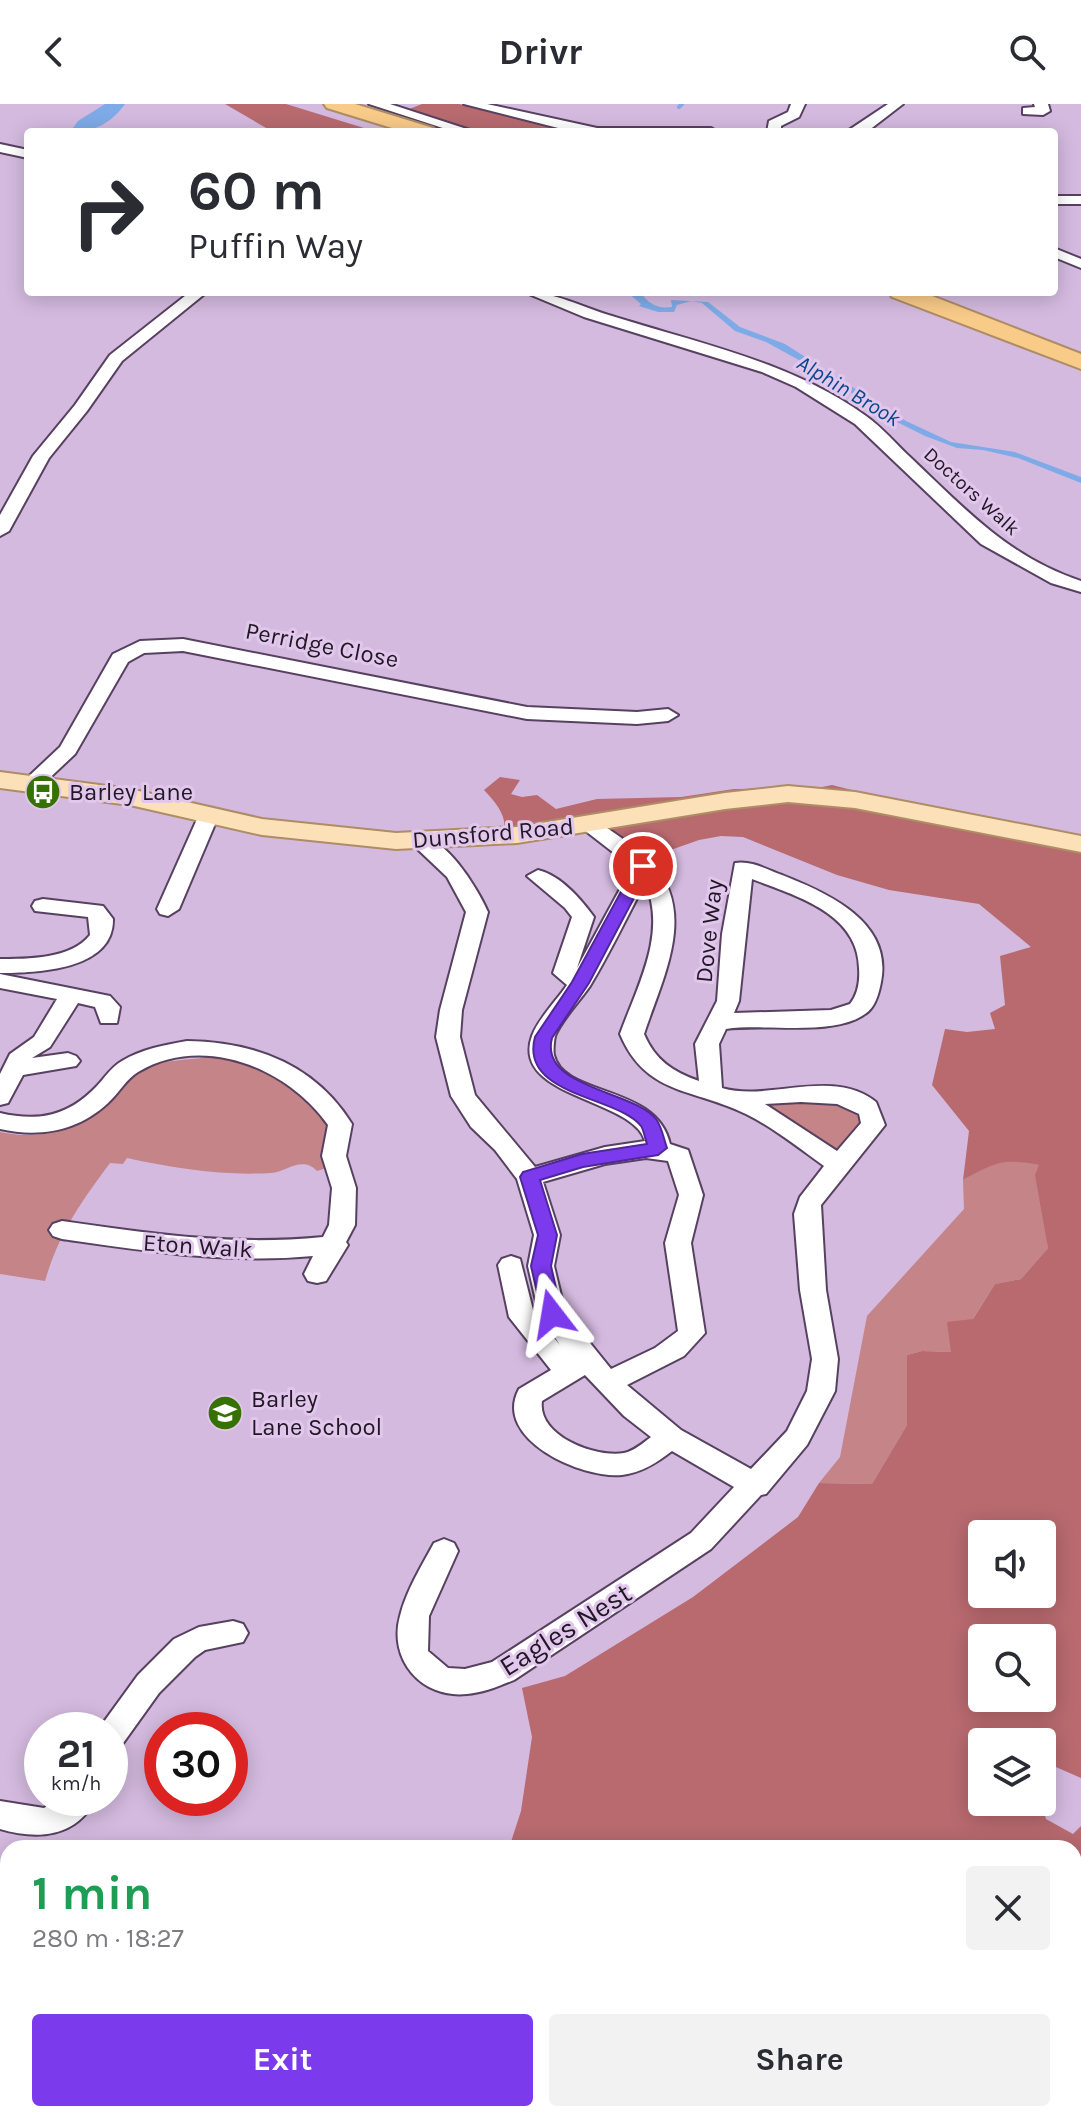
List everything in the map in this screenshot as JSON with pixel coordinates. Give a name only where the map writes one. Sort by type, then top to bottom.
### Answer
[{"type":"highway","points":[[327,106],[384,128]]},
{"type":"highway","points":[[327,106],[411,128]]},
{"type":"highway","points":[[910,296],[1081,362]]},
{"type":"highway","points":[[944,296],[1081,348]]},
{"type":"main road","name":"Dunsford Road","points":[[0,780],[34,782],[130,797],[208,817],[346,838],[420,841],[517,835],[725,801],[816,794],[1081,844]]},
{"type":"street","points":[[376,104],[456,128]]},
{"type":"street","points":[[471,104],[574,128]]},
{"type":"street","points":[[774,128],[774,124],[794,114],[798,104]]},
{"type":"street","points":[[860,128],[896,104]]},
{"type":"street","points":[[1028,111],[1043,111],[1041,104]]},
{"type":"street","points":[[0,148],[24,153]]},
{"type":"street","points":[[1058,200],[1081,200]]},
{"type":"street","points":[[1058,254],[1081,264]]},
{"type":"street","points":[[0,531],[41,456],[81,408],[116,358],[194,296]]},
{"type":"street","name":"Doctors Walk","points":[[542,296],[589,314],[753,364],[802,384],[861,420],[987,540],[1057,579],[1081,587]]},
{"type":"street","name":"Perridge Close","points":[[34,782],[68,750],[120,658],[132,649],[162,643],[222,651],[527,713],[637,718],[668,715]]},
{"type":"street","points":[[168,909],[208,817]]},
{"type":"street","points":[[590,825],[643,866],[660,886],[666,919],[658,959],[632,1034],[635,1045],[659,1072],[681,1083],[734,1100],[773,1120],[839,1164]]},
{"type":"street","points":[[420,841],[440,855],[474,902],[477,912],[451,1010],[448,1037],[463,1096],[480,1121],[504,1144],[529,1177],[547,1235],[541,1266],[547,1304],[577,1366]]},
{"type":"street","points":[[643,866],[580,983],[543,1037],[541,1046],[547,1065],[566,1083],[626,1108],[649,1122],[658,1148]]},
{"type":"street","name":"Dove Way","points":[[709,1092],[711,1081],[707,1044],[728,1001],[733,934],[743,868],[851,919],[868,940],[871,949],[870,981],[866,999],[857,1010],[837,1015],[744,1017],[719,1023]]},
{"type":"street","points":[[538,876],[573,903],[583,917],[564,973],[580,983]]},
{"type":"street","points":[[0,966],[52,962],[94,946],[100,938],[102,919],[95,911],[43,906]]},
{"type":"street","points":[[0,981],[107,1003],[109,1018]]},
{"type":"street","points":[[0,1097],[22,1054],[42,1042],[71,996]]},
{"type":"street","points":[[0,1121],[36,1127],[65,1122],[100,1098],[130,1066],[154,1055],[211,1050],[255,1056],[286,1071],[313,1090],[328,1105],[340,1124],[334,1156],[344,1188],[344,1210],[335,1245],[317,1274]]},
{"type":"street","points":[[16,1068],[68,1061]]},
{"type":"street","name":"Eagles Nest","points":[[444,1551],[414,1616],[413,1654],[429,1674],[448,1681],[475,1683],[503,1671],[701,1541],[756,1486],[797,1438],[821,1391],[825,1359],[813,1290],[807,1214],[809,1203],[873,1125],[869,1109],[862,1103],[830,1097],[734,1100]]},
{"type":"street","points":[[529,1177],[582,1161],[658,1148],[679,1156],[691,1195],[678,1243],[692,1333],[677,1349],[635,1367],[611,1382]]},
{"type":"street","name":"Eton Walk","points":[[62,1230],[196,1249],[272,1251],[335,1245]]},
{"type":"street","points":[[511,1265],[514,1291],[522,1317],[577,1366],[611,1382],[634,1409],[671,1437],[756,1486]]},
{"type":"street","points":[[577,1366],[529,1396],[525,1405],[526,1413],[546,1439],[558,1448],[608,1465],[643,1459],[671,1437]]},
{"type":"street","points":[[125,1712],[174,1657],[194,1641],[233,1633]]},
{"type":"street","points":[[0,1815],[37,1824],[61,1816]]},
{"type":"shaded area","points":[[225,104],[286,104],[364,128],[266,128]]},
{"type":"shaded area","points":[[422,104],[459,104],[553,128],[463,128],[404,111]]},
{"type":"shaded area","points":[[500,777],[520,780],[511,794],[522,797],[537,795],[556,809],[597,799],[681,797],[734,789],[832,785],[1081,848],[1081,1778],[1056,1767],[1056,1728],[968,1728],[968,1816],[1045,1816],[1073,1834],[1081,1826],[1081,1840],[512,1840],[521,1811],[532,1737],[522,1688],[565,1676],[693,1597],[798,1517],[819,1483],[872,1484],[907,1425],[907,1355],[922,1351],[951,1352],[947,1322],[973,1319],[995,1284],[1021,1279],[1048,1248],[1035,1175],[1039,1165],[1000,1163],[963,1180],[969,1131],[932,1085],[945,1029],[967,1032],[995,1029],[990,1013],[1005,1005],[1000,956],[1031,947],[979,904],[889,890],[837,875],[743,837],[721,836],[699,840],[665,852],[657,861],[636,851],[612,829],[500,845],[505,829],[502,816],[484,790]]},
{"type":"shaded area","points":[[220,1056],[248,1060],[305,1094],[328,1122],[330,1134],[326,1168],[317,1171],[300,1164],[271,1173],[235,1173],[180,1168],[127,1158],[123,1164],[110,1163],[72,1219],[45,1281],[0,1274],[0,1132],[32,1135],[58,1129],[82,1116],[129,1074],[139,1069],[161,1063]]},
{"type":"shaded area","points":[[835,1100],[852,1104],[866,1119],[841,1154],[756,1102]]},
{"type":"shaded area","points":[[1010,1159],[1040,1165],[1048,1248],[1021,1279],[995,1284],[952,1352],[922,1351],[907,1355],[907,1425],[872,1484],[819,1483],[840,1457],[867,1316],[964,1209],[963,1180],[990,1165]]},
{"type":"water","points":[[105,104],[125,104],[102,125],[73,128],[78,121]]},
{"type":"water","points":[[632,296],[644,296],[650,303],[662,307],[672,307],[671,300],[691,301],[677,305],[674,312],[658,312],[639,306],[641,304]]},
{"type":"water","name":"Alphin Brook","points":[[692,301],[708,302],[740,327],[785,344],[906,421],[951,442],[1015,452],[1081,477],[1081,483],[1018,458],[957,448],[925,436],[893,420],[817,370],[766,342],[735,331],[702,303]]},
{"type":"waterway","points":[[679,107],[682,104]]},
{"type":"place","name":"Barley Lane","points":[[43,792]]},
{"type":"place","name":"Barley Lane School","points":[[225,1413]]},
{"type":"route","points":[[552,1314],[547,1304],[541,1266],[547,1248],[547,1235],[529,1177],[582,1161],[658,1148],[649,1122],[626,1108],[566,1083],[547,1065],[541,1046],[543,1037],[580,983],[643,866]]}]
